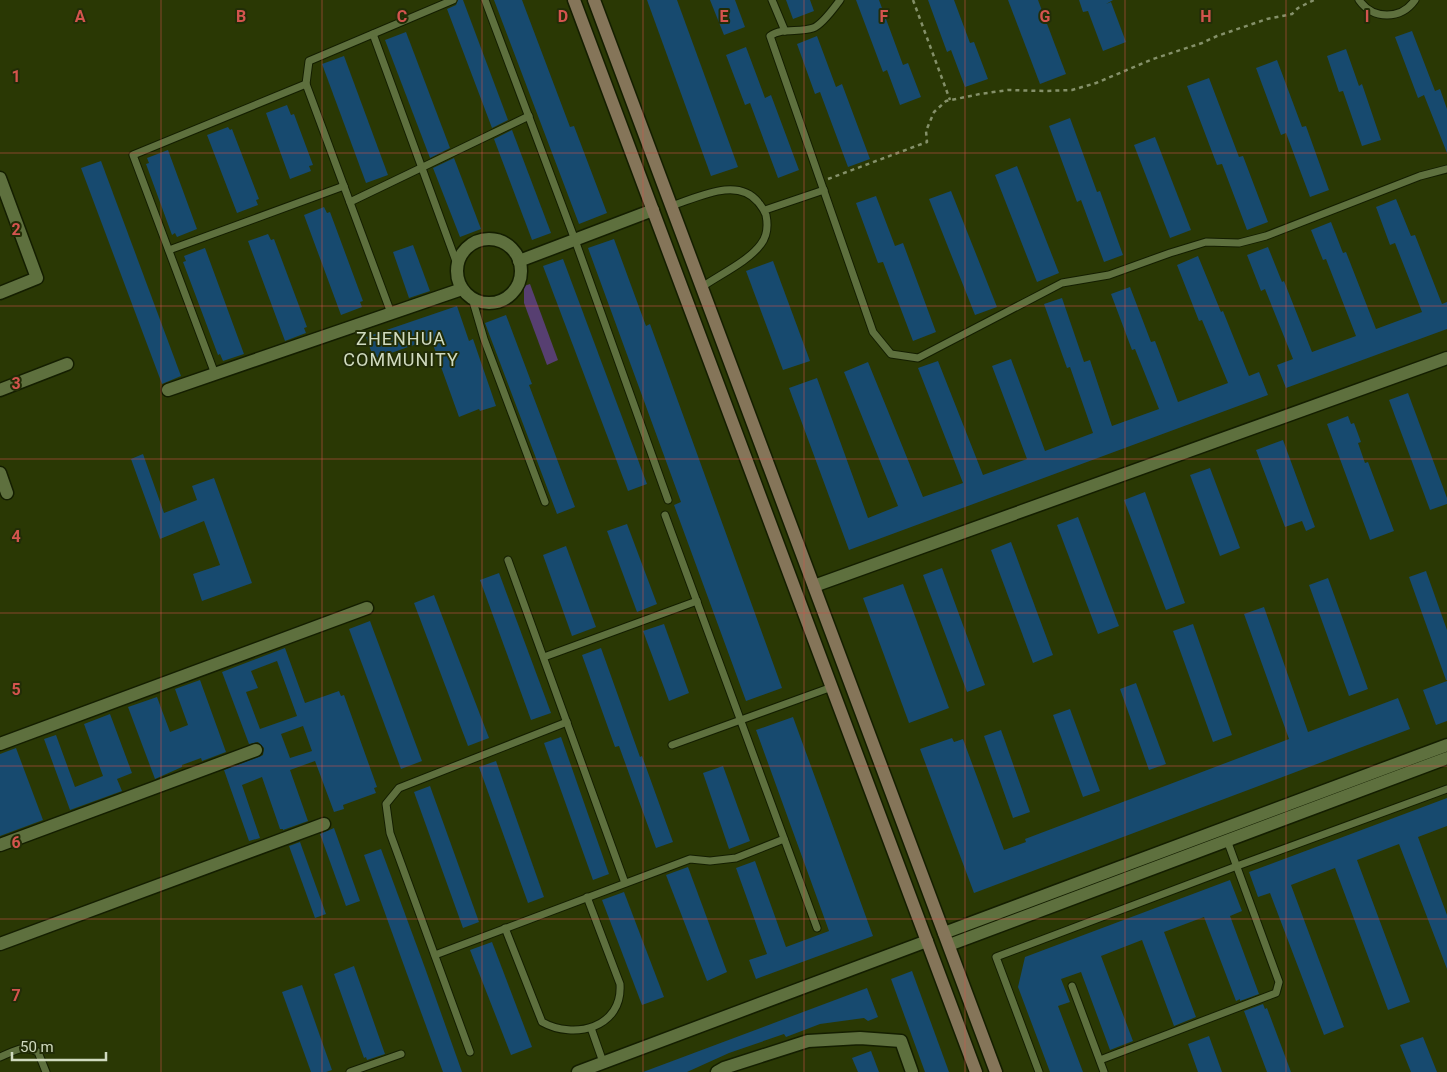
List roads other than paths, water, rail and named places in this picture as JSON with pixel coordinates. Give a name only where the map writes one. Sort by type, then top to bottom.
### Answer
[{"type":"main road","points":[[574,0],[976,1072]]},
{"type":"main road","points":[[594,0],[996,1072]]},
{"type":"street","points":[[0,178],[37,278],[0,293]]},
{"type":"street","points":[[519,261],[652,210]]},
{"type":"street","points":[[484,239],[496,239],[506,244],[515,252],[519,261],[520,276],[516,287],[508,296],[496,302],[484,302],[467,293],[457,277],[457,264],[462,252],[471,244],[484,239]]},
{"type":"street","points":[[168,390],[391,313],[467,293]]},
{"type":"street","points":[[814,586],[1447,358]]},
{"type":"street","points":[[0,390],[67,364]]},
{"type":"street","points":[[0,474],[8,493]]},
{"type":"street","points":[[0,744],[367,608]]},
{"type":"street","points":[[946,939],[1447,745]]},
{"type":"street","points":[[0,845],[256,750]]},
{"type":"street","points":[[946,939],[1227,840],[1447,758]]},
{"type":"street","points":[[0,944],[324,824]]},
{"type":"street","points":[[578,1072],[599,1067],[927,941]]},
{"type":"street","points":[[717,1072],[724,1068],[808,1041],[860,1038],[900,1040],[912,1072]]},
{"type":"lane","points":[[391,313],[306,84],[309,61],[453,0]]},
{"type":"lane","points":[[485,0],[576,240],[668,500]]},
{"type":"lane","points":[[772,0],[785,31]]},
{"type":"lane","points":[[840,0],[832,12],[814,28],[776,32],[770,36],[873,332],[890,354],[918,358],[1062,283],[1109,275],[1206,242],[1238,243],[1266,236],[1412,180],[1447,169]]},
{"type":"lane","points":[[1359,0],[1364,7],[1376,14],[1390,16],[1404,11],[1415,0]]},
{"type":"lane","points":[[373,34],[457,264]]},
{"type":"lane","points":[[214,374],[133,155],[306,84]]},
{"type":"lane","points":[[350,202],[529,116]]},
{"type":"lane","points":[[168,250],[344,186]]},
{"type":"lane","points":[[671,206],[717,191],[736,188],[753,196],[765,210],[768,226],[762,244],[746,258],[702,287]]},
{"type":"lane","points":[[765,210],[824,190]]},
{"type":"lane","points":[[467,293],[545,502]]},
{"type":"lane","points":[[666,515],[817,928]]},
{"type":"lane","points":[[508,560],[625,883]]},
{"type":"lane","points":[[544,657],[697,601]]},
{"type":"lane","points":[[672,745],[832,687]]},
{"type":"lane","points":[[470,1052],[390,833],[386,804],[399,788],[567,722]]},
{"type":"lane","points":[[1039,1072],[996,958],[1236,866],[1447,789]]},
{"type":"lane","points":[[435,955],[690,858],[710,861],[736,858],[784,839]]},
{"type":"lane","points":[[1100,1060],[1276,993],[1279,982],[1227,840]]},
{"type":"lane","points":[[505,928],[542,1022],[553,1028],[566,1031],[583,1031],[591,1028],[607,1018],[617,1006],[620,984],[587,897]]},
{"type":"lane","points":[[1072,986],[1104,1072]]},
{"type":"lane","points":[[591,1028],[599,1067]]},
{"type":"lane","points":[[0,1057],[25,1047],[30,1047],[38,1052],[46,1072]]},
{"type":"lane","points":[[350,1072],[401,1054]]},
{"type":"district","name":"ZHENHUA COMMUNITY","points":[[401,348]]}]
